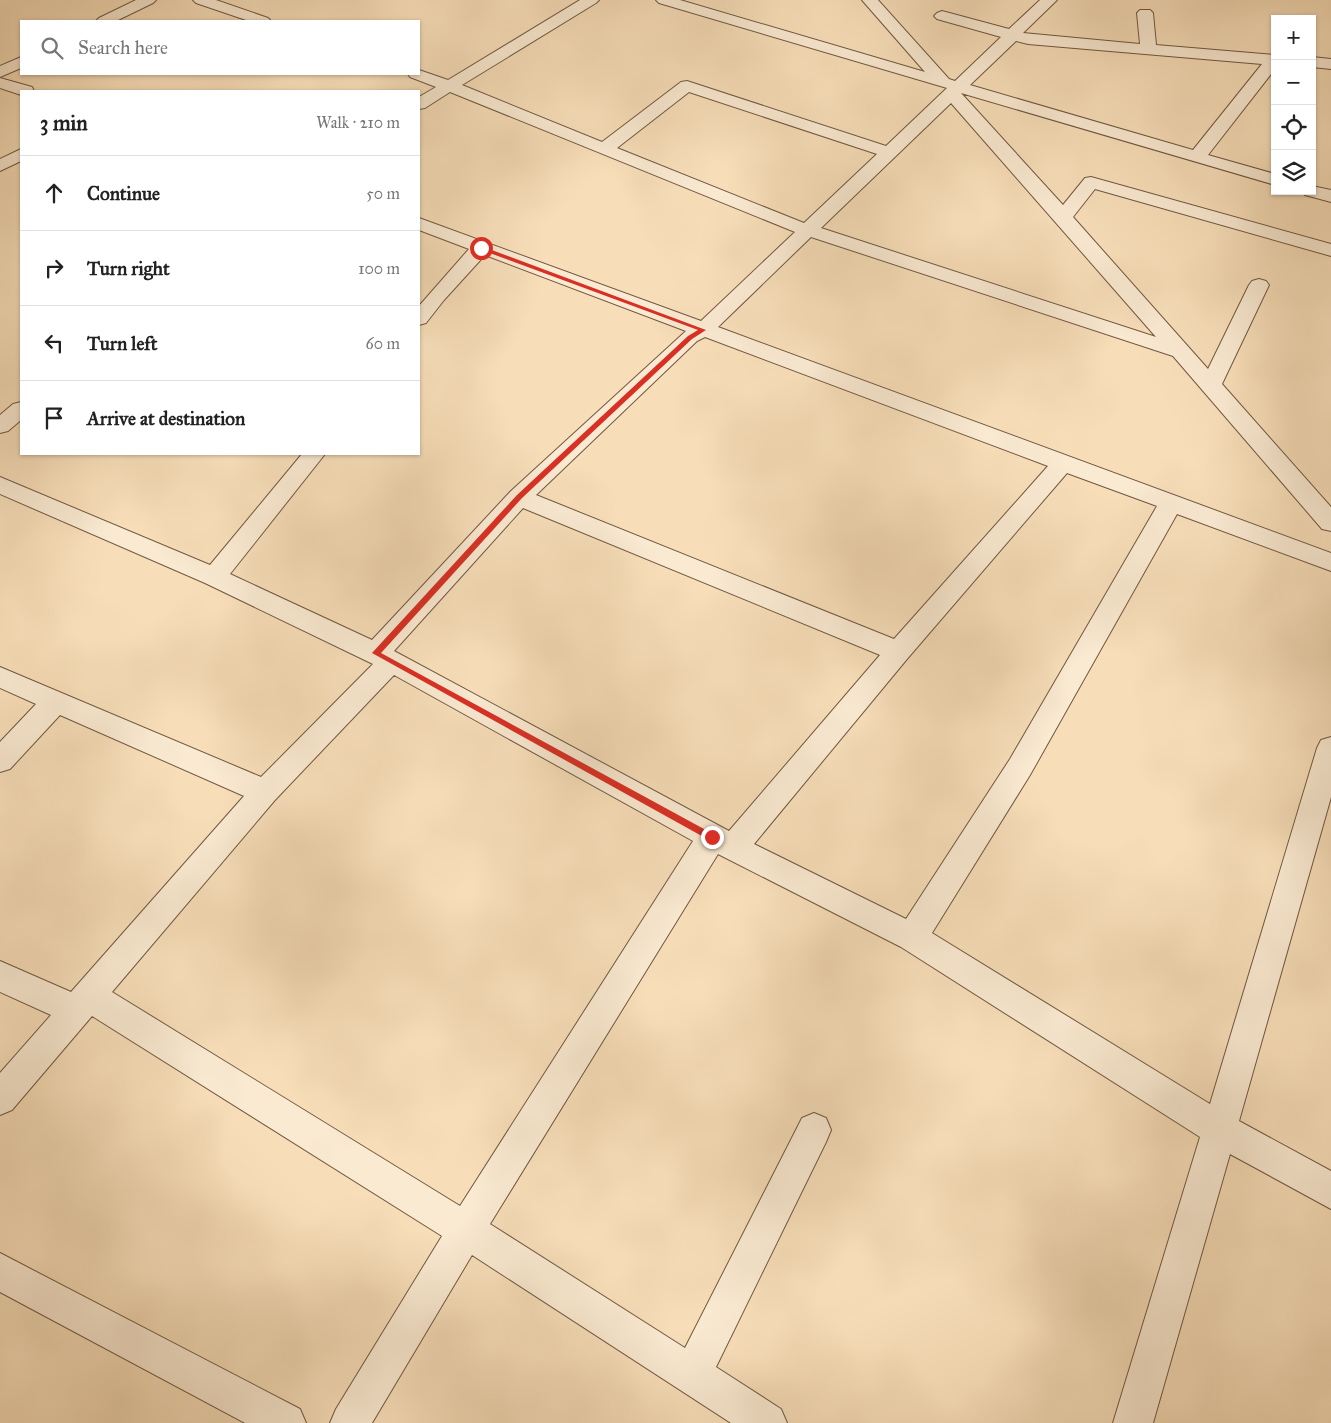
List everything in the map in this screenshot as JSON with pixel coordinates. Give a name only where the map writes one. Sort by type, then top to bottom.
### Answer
[{"type":"street","points":[[106,20],[148,0]]},
{"type":"street","points":[[201,0],[260,20]]},
{"type":"street","points":[[420,103],[591,0]]},
{"type":"street","points":[[664,0],[951,88],[1271,179]]},
{"type":"street","points":[[870,0],[951,88],[1331,523]]},
{"type":"street","points":[[0,1098],[383,658],[519,497],[690,338],[703,330],[808,231],[951,88],[1049,0]]},
{"type":"street","points":[[1145,13],[1148,50]]},
{"type":"street","points":[[942,16],[1028,38],[1271,60]]},
{"type":"street","points":[[0,72],[20,62]]},
{"type":"street","points":[[1316,62],[1331,64]]},
{"type":"street","points":[[1197,157],[1271,64]]},
{"type":"street","points":[[419,75],[808,231],[1182,352]]},
{"type":"street","points":[[0,83],[23,90]]},
{"type":"street","points":[[604,149],[687,86],[888,152]]},
{"type":"street","points":[[0,166],[20,155]]},
{"type":"street","points":[[1063,217],[1091,182],[1331,250]]},
{"type":"street","points":[[1316,192],[1331,196]]},
{"type":"street","points":[[420,224],[703,330],[911,401],[1064,463],[1331,562]]},
{"type":"street","points":[[420,318],[437,296],[481,248]]},
{"type":"street","points":[[1211,384],[1258,285]]},
{"type":"street","points":[[0,426],[20,409]]},
{"type":"street","points":[[214,577],[313,455]]},
{"type":"street","points":[[350,1423],[466,1230],[723,842],[898,652],[1064,463]]},
{"type":"street","points":[[0,485],[214,577],[383,658],[723,842],[912,937],[1219,1129],[1331,1191]]},
{"type":"street","points":[[519,497],[898,652]]},
{"type":"street","points":[[912,937],[1020,767],[1171,503]]},
{"type":"street","points":[[0,677],[265,792]]},
{"type":"street","points":[[0,761],[56,701]]},
{"type":"street","points":[[1133,1423],[1331,748]]},
{"type":"street","points":[[0,976],[82,1003],[466,1230],[767,1423]]},
{"type":"street","points":[[692,1374],[814,1130]]},
{"type":"street","points":[[0,1272],[286,1423]]},
{"type":"route","points":[[481,248],[703,330],[690,338],[519,497],[376,653],[712,837]]}]
